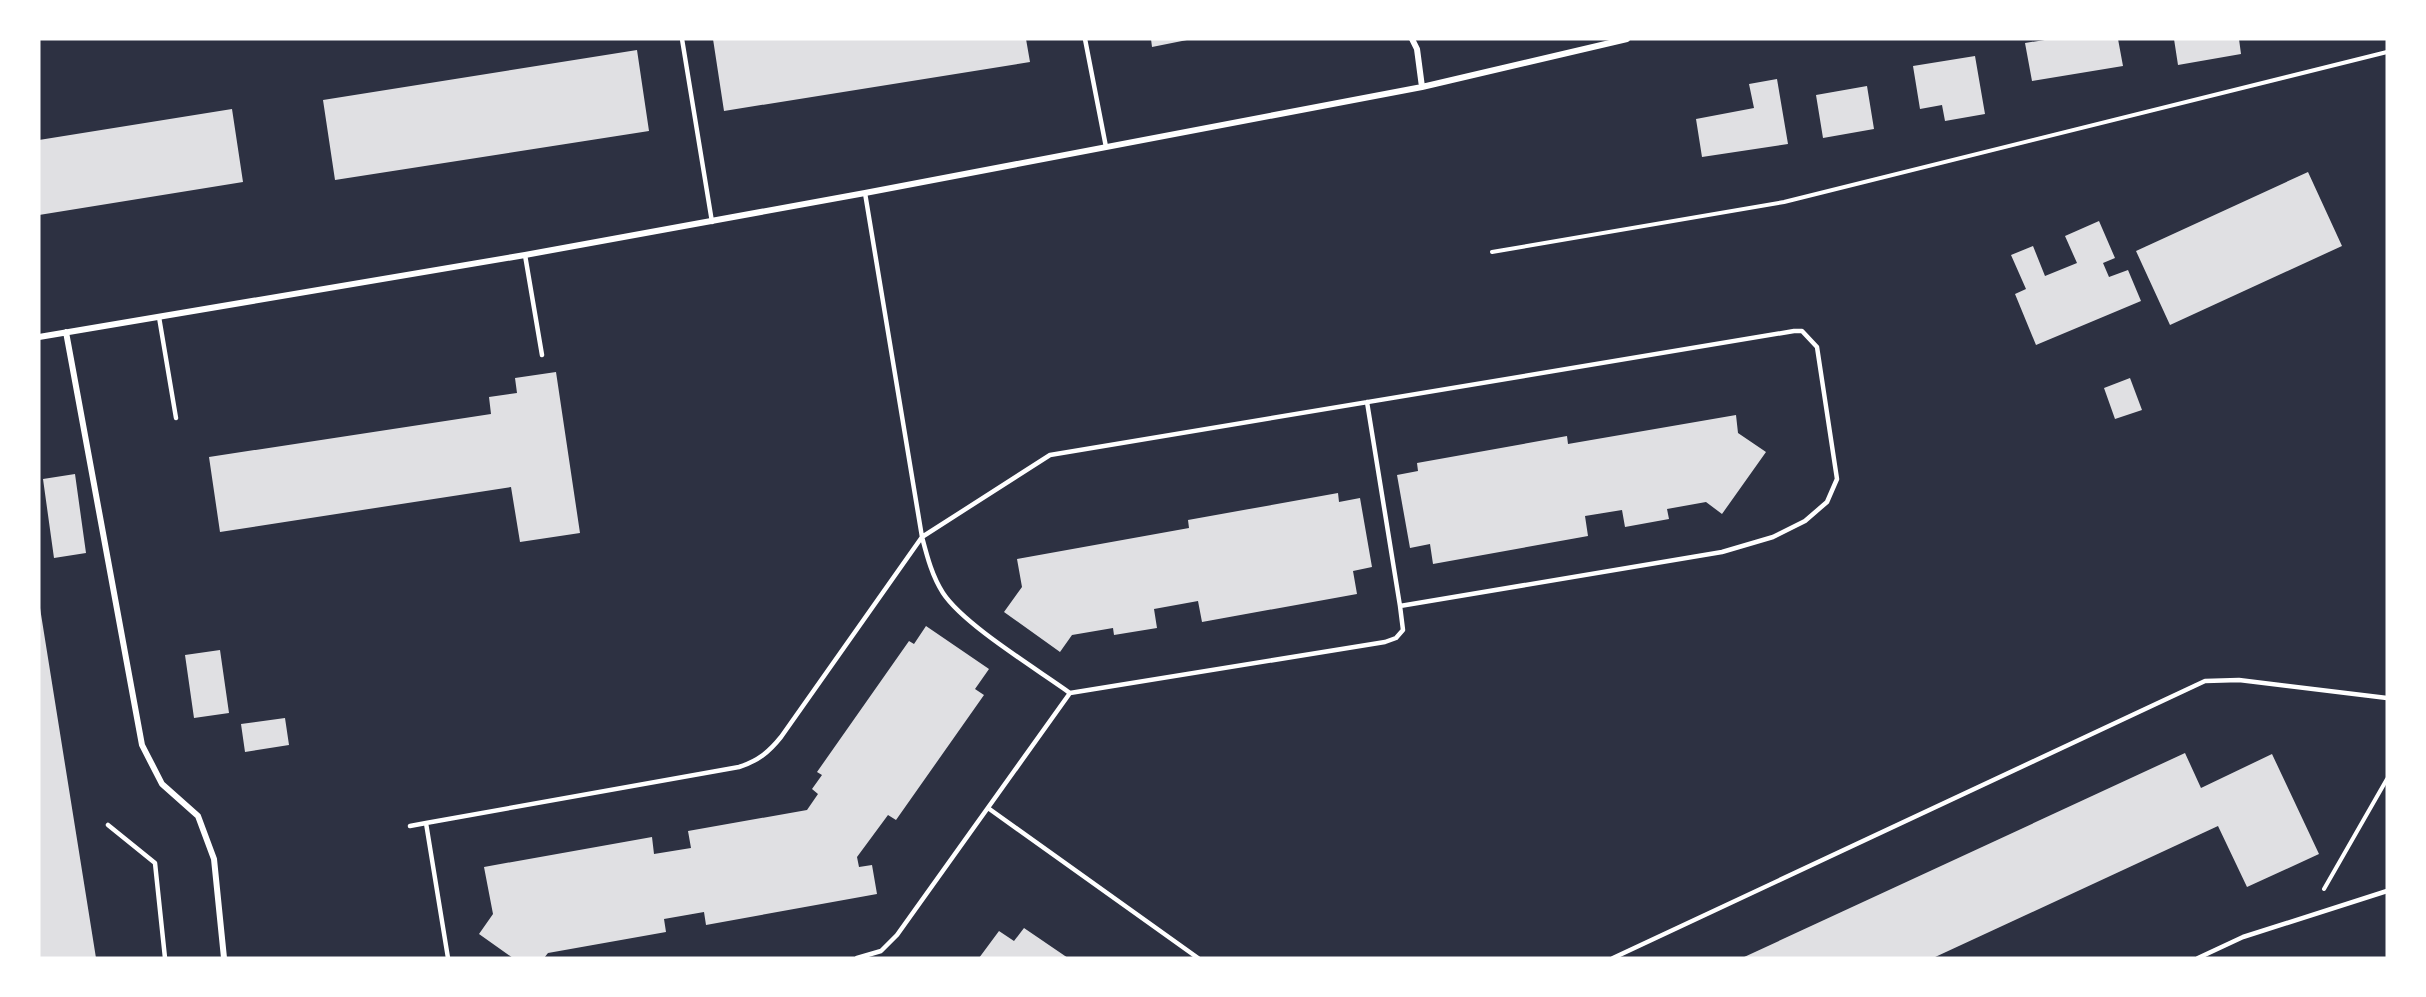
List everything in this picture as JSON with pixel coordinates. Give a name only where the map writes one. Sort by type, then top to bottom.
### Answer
[{"type":"street","points":[[1412,39],[1417,49],[1422,87]]},
{"type":"street","points":[[39,338],[712,222],[1422,87],[1627,39]]},
{"type":"street","points":[[66,332],[142,745],[162,784],[198,816],[214,859],[224,958]]},
{"type":"lane","points":[[682,39],[712,222]]},
{"type":"lane","points":[[1085,39],[1106,147]]},
{"type":"lane","points":[[865,193],[922,537],[931,570],[944,594],[965,617],[1070,693],[1385,642],[1396,638],[1403,630],[1400,606],[1366,402]]},
{"type":"lane","points":[[525,255],[542,355]]},
{"type":"lane","points":[[159,317],[176,418]]},
{"type":"lane","points":[[410,826],[740,767],[755,762],[769,752],[782,737],[922,537],[1050,455],[1794,331],[1802,331],[1816,347],[1837,479],[1827,502],[1805,521],[1773,537],[1722,552],[1400,606]]},
{"type":"lane","points":[[1613,958],[2205,681],[2239,680],[2387,698]]},
{"type":"lane","points":[[861,958],[881,951],[897,935],[1070,693]]},
{"type":"lane","points":[[988,808],[1198,958]]},
{"type":"lane","points":[[426,823],[448,958]]},
{"type":"lane","points":[[108,825],[155,863],[165,958]]},
{"type":"lane","points":[[2198,958],[2243,937],[2387,891]]},
{"type":"path","points":[[1492,252],[1784,202],[2387,52]]},
{"type":"path","points":[[2326,910],[2323,890],[2387,779]]},
{"type":"building","points":[[713,39],[1026,39],[1030,62],[724,111]]},
{"type":"building","points":[[1151,39],[1187,39],[1187,40],[1152,47]]},
{"type":"building","points":[[2051,39],[2118,39],[2123,66],[2032,81],[2025,43]]},
{"type":"building","points":[[2174,39],[2239,39],[2241,54],[2178,65]]},
{"type":"building","points":[[637,50],[649,131],[335,180],[323,100]]},
{"type":"building","points":[[1975,56],[1985,114],[1945,121],[1942,105],[1920,109],[1913,66]]},
{"type":"building","points":[[1777,79],[1788,144],[1702,157],[1696,119],[1754,108],[1749,84]]},
{"type":"building","points":[[1867,86],[1874,129],[1823,138],[1816,95]]},
{"type":"building","points":[[232,109],[243,182],[39,215],[39,140]]},
{"type":"building","points":[[2308,172],[2342,246],[2170,325],[2136,251]]},
{"type":"building","points":[[2099,221],[2115,258],[2103,263],[2109,277],[2128,270],[2141,301],[2036,345],[2015,294],[2026,289],[2011,255],[2033,246],[2045,276],[2077,263],[2065,236]]},
{"type":"building","points":[[556,372],[580,533],[520,542],[511,487],[220,532],[209,457],[491,414],[489,397],[517,393],[515,378]]},
{"type":"building","points":[[2130,378],[2142,410],[2115,419],[2104,388]]},
{"type":"building","points":[[1736,415],[1738,433],[1766,452],[1722,514],[1706,502],[1667,509],[1669,519],[1625,527],[1622,510],[1585,516],[1588,536],[1433,564],[1430,544],[1410,548],[1397,475],[1418,471],[1417,463],[1567,436],[1568,444]]},
{"type":"building","points":[[75,474],[86,553],[54,558],[43,479]]},
{"type":"building","points":[[1338,493],[1339,502],[1360,498],[1372,567],[1353,571],[1357,594],[1202,622],[1198,601],[1154,609],[1157,628],[1114,635],[1113,628],[1072,635],[1060,652],[1004,612],[1022,587],[1017,559],[1189,528],[1188,520]]},
{"type":"building","points":[[40,608],[96,958],[39,958]]},
{"type":"building","points":[[926,626],[989,669],[975,689],[984,695],[896,820],[888,815],[857,857],[859,867],[872,865],[877,894],[706,925],[704,912],[664,919],[666,932],[548,953],[544,958],[513,958],[479,934],[493,914],[484,867],[652,837],[654,854],[691,848],[688,831],[807,810],[818,794],[812,789],[822,775],[817,772],[909,641],[914,644]]},
{"type":"building","points":[[220,650],[229,713],[194,718],[185,655]]},
{"type":"building","points":[[285,718],[289,745],[245,752],[241,724]]},
{"type":"building","points":[[2185,753],[2201,788],[2272,754],[2319,854],[2247,887],[2218,826],[1933,958],[1742,958]]},
{"type":"building","points":[[1024,928],[1068,958],[979,958],[999,931],[1014,941]]}]
